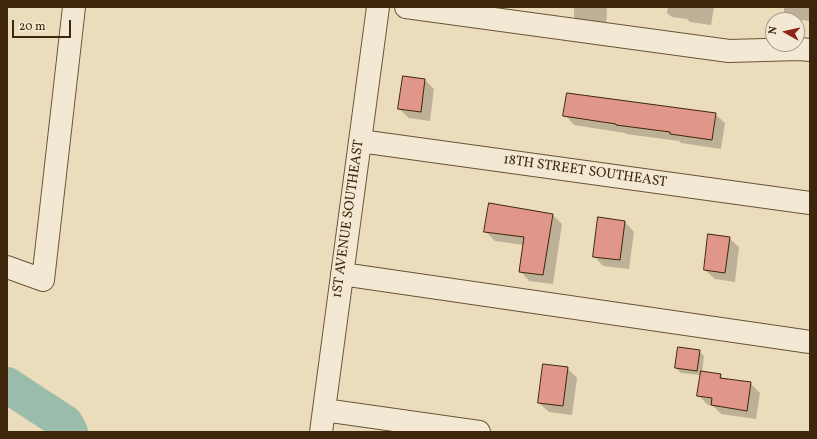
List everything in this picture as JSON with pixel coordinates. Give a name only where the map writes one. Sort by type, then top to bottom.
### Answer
[{"type":"street","points":[[7,267],[43,280],[74,7]]},
{"type":"street","name":"1ST AVENUE SOUTHEAST","points":[[321,432],[378,7]]},
{"type":"street","points":[[406,7],[729,51],[810,50]]},
{"type":"street","name":"18TH STREET SOUTHEAST","points":[[360,141],[810,203]]},
{"type":"street","points":[[342,274],[810,342]]},
{"type":"street","points":[[324,410],[479,432]]},
{"type":"building","points":[[403,76],[425,79],[421,112],[398,109]]},
{"type":"building","points":[[567,93],[716,113],[712,140],[670,134],[670,132],[563,116]]},
{"type":"building","points":[[489,203],[553,214],[543,275],[519,272],[524,237],[484,232]]},
{"type":"building","points":[[598,217],[625,221],[620,260],[593,257]]},
{"type":"building","points":[[708,234],[730,237],[725,273],[704,270]]},
{"type":"building","points":[[678,347],[700,350],[697,371],[675,368]]},
{"type":"building","points":[[543,364],[568,367],[563,406],[538,403]]},
{"type":"building","points":[[701,371],[721,374],[720,378],[751,382],[747,411],[711,405],[712,398],[697,396]]},
{"type":"waterway","points":[[7,385],[65,423],[70,432]]}]
